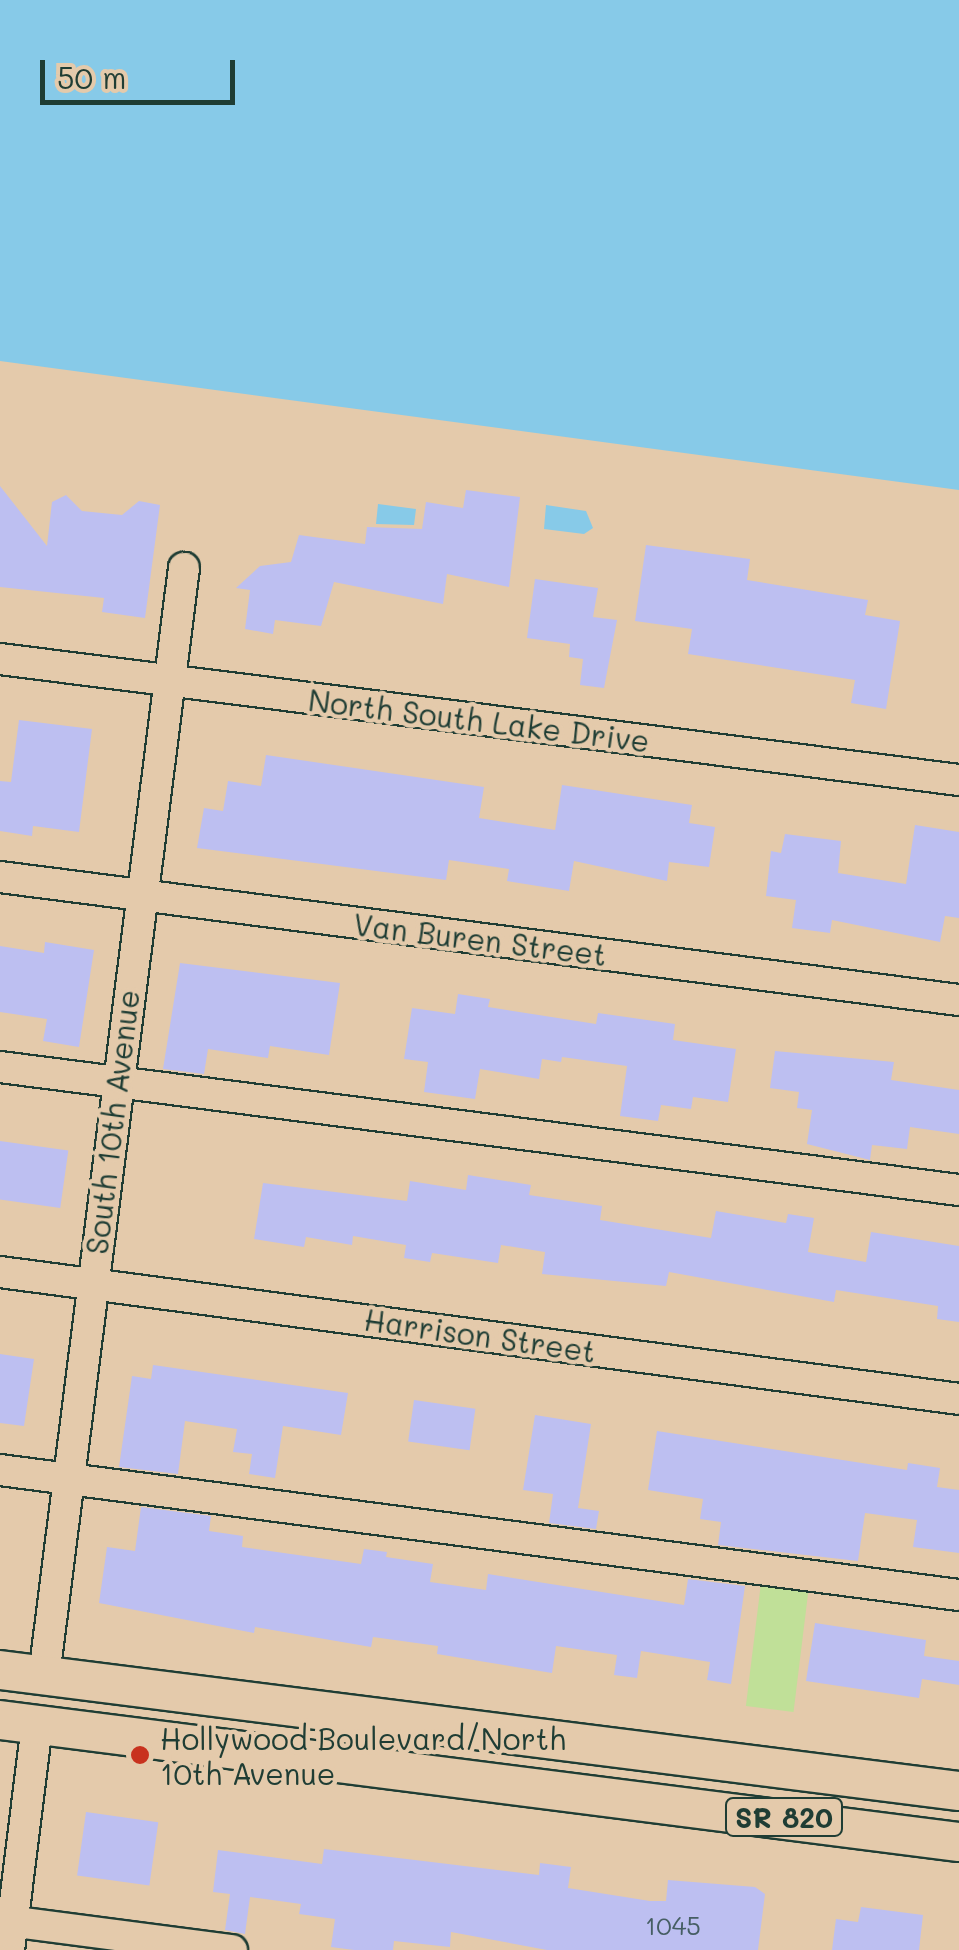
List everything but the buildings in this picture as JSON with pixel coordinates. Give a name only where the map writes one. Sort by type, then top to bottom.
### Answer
[{"type":"main road","name":"SR 820","points":[[0,1670],[959,1791]]},
{"type":"main road","name":"SR 820","points":[[0,1720],[879,1828],[959,1842]]},
{"type":"main road","points":[[879,1828],[959,1807]]},
{"type":"street","name":"South 10th Avenue","points":[[44,1676],[184,568]]},
{"type":"street","name":"North South Lake Drive","points":[[0,658],[959,780]]},
{"type":"street","name":"Van Buren Street","points":[[0,877],[959,1000]]},
{"type":"street","points":[[0,1067],[959,1190]]},
{"type":"street","name":"Harrison Street","points":[[0,1272],[959,1399]]},
{"type":"street","points":[[0,1470],[959,1595]]},
{"type":"street","points":[[38,1724],[7,1931],[232,1950]]},
{"type":"green space","points":[[761,1583],[809,1589],[794,1712],[746,1706]]},
{"type":"water","points":[[0,0],[959,0],[959,490],[0,361]]},
{"type":"water","points":[[378,504],[416,509],[414,525],[376,524]]},
{"type":"water","points":[[546,505],[586,511],[593,528],[584,534],[544,529]]},
{"type":"place","name":"Hollywood Boulevard/North 10th Avenue","points":[[140,1755]]}]
